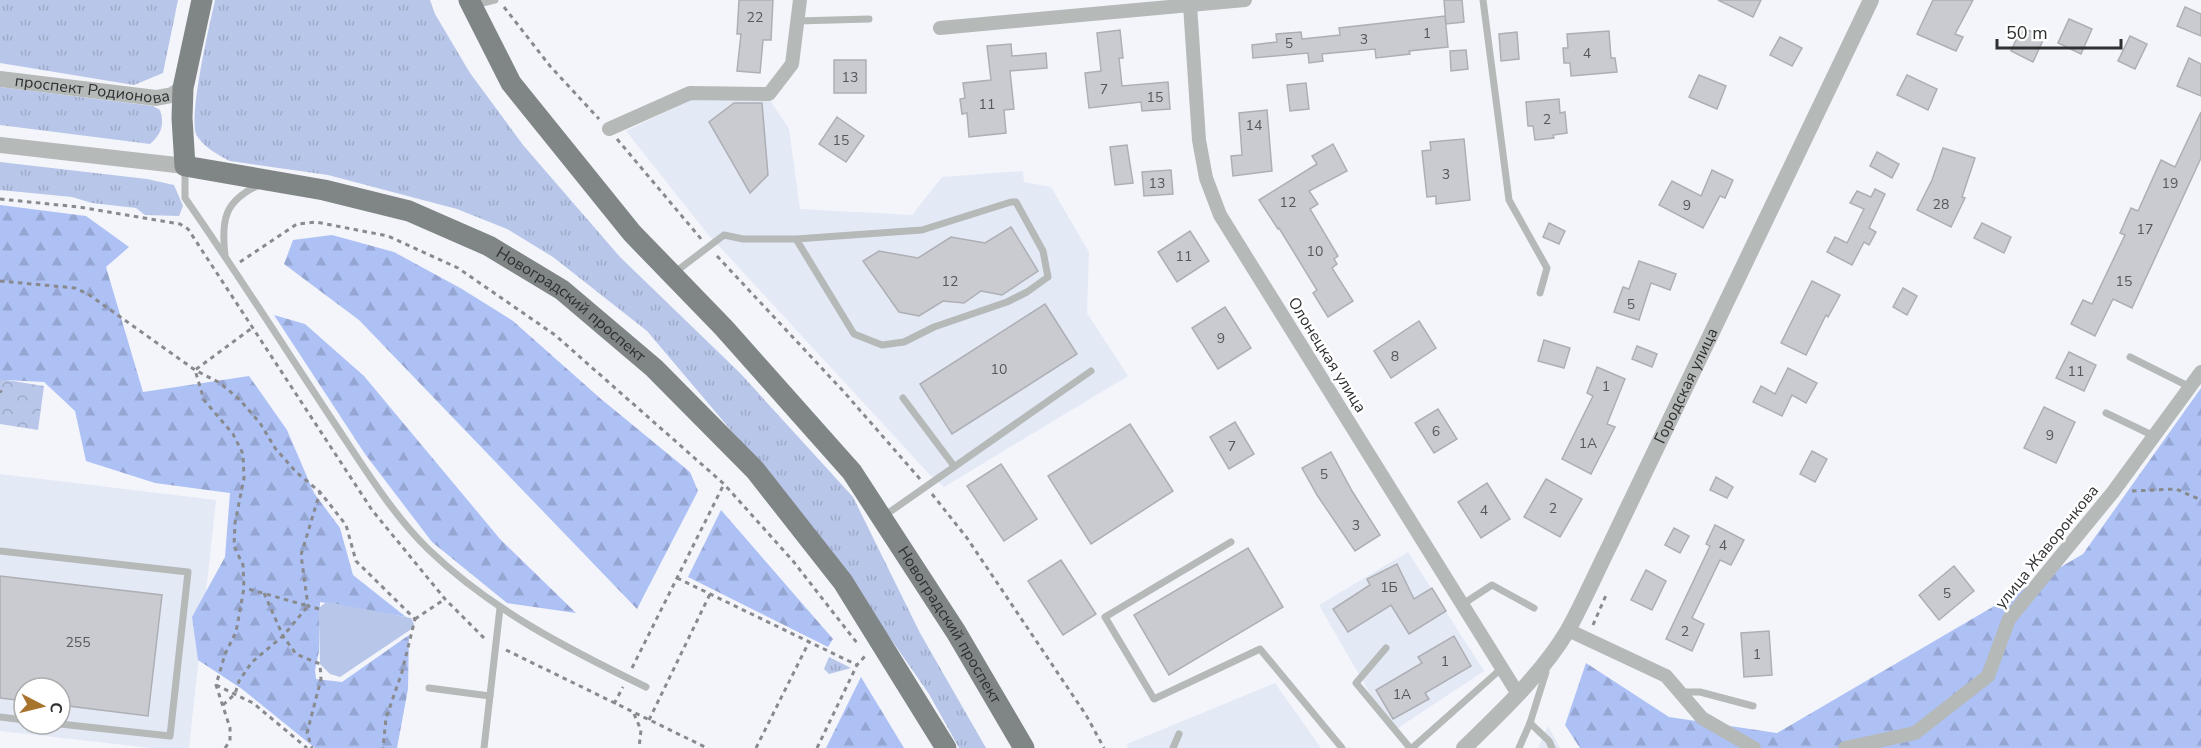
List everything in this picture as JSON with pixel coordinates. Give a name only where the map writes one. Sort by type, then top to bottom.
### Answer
[{"type":"main road","points":[[185,166],[183,88],[202,0]]},
{"type":"main road","name":"Новоградский проспект","points":[[470,3],[511,83],[632,233],[724,328],[852,472],[956,632],[1024,748]]},
{"type":"main road","name":"Новоградский проспект","points":[[185,166],[324,190],[409,211],[489,246],[562,290],[654,368],[755,470],[843,582],[946,748]]},
{"type":"street","points":[[609,129],[690,93],[770,94],[792,64],[800,0]]},
{"type":"street","points":[[939,28],[1245,0]]},
{"type":"street","name":"Городская улица","points":[[1464,748],[1518,694],[1551,655],[1568,630],[1871,0]]},
{"type":"street","name":"Олонецкая улица","points":[[1190,5],[1199,140],[1206,178],[1220,215],[1518,694]]},
{"type":"street","name":"проспект Родионова","points":[[0,79],[156,98],[172,95],[183,88]]},
{"type":"street","points":[[0,145],[185,166]]},
{"type":"street","name":"улица Жаворонкова","points":[[1845,748],[1915,733],[1988,676],[2009,619],[2113,492],[2201,372]]},
{"type":"street","points":[[1568,630],[1666,676],[1702,718],[1754,748]]},
{"type":"lane","points":[[470,3],[497,0]]},
{"type":"lane","points":[[1483,0],[1509,200],[1547,268],[1540,293]]},
{"type":"lane","points":[[797,21],[869,19]]},
{"type":"lane","points":[[185,166],[185,198],[363,465],[426,548],[462,580],[500,608],[571,650],[646,687]]},
{"type":"lane","points":[[225,258],[223,236],[226,213],[245,192],[268,181]]},
{"type":"lane","points":[[672,275],[724,235],[743,239],[796,239],[922,230],[1016,202],[1043,251],[1048,277],[1027,292],[1007,302],[934,327],[904,342],[882,345],[854,334],[796,239]]},
{"type":"lane","points":[[2130,357],[2190,387]]},
{"type":"lane","points":[[881,518],[1090,371]]},
{"type":"lane","points":[[903,398],[954,466]]},
{"type":"lane","points":[[2106,413],[2154,436]]},
{"type":"lane","points":[[1231,542],[1105,617],[1154,699],[1260,649],[1342,748]]},
{"type":"lane","points":[[0,551],[188,572],[170,736],[72,725]]},
{"type":"lane","points":[[1463,604],[1492,585],[1534,608]]},
{"type":"lane","points":[[484,748],[500,608]]},
{"type":"lane","points":[[1386,648],[1356,683],[1411,748],[1502,668]]},
{"type":"lane","points":[[1519,748],[1530,723],[1551,655]]},
{"type":"lane","points":[[429,688],[490,696]]},
{"type":"lane","points":[[1679,692],[1700,692],[1753,706]]},
{"type":"lane","points":[[1530,723],[1549,741],[1552,748]]},
{"type":"lane","points":[[1173,748],[1179,734]]},
{"type":"path","points":[[497,0],[550,66],[609,129],[708,247],[844,392],[926,486],[967,538],[1086,715],[1104,748]]},
{"type":"path","points":[[0,199],[79,207],[180,224]]},
{"type":"path","points":[[218,276],[297,224],[316,222],[388,236],[458,268],[555,335],[724,484],[793,561],[859,645]]},
{"type":"path","points":[[0,281],[75,288],[88,294],[195,370],[220,383],[240,400],[260,423],[275,448],[296,472],[320,492],[346,525],[356,561],[416,618]]},
{"type":"path","points":[[195,370],[252,328]]},
{"type":"path","points":[[195,370],[204,400],[233,434],[243,454],[244,478],[235,523],[234,546],[243,566],[244,588],[236,632],[225,654],[216,685],[230,728],[230,741],[234,748]]},
{"type":"path","points":[[614,704],[724,484]]},
{"type":"path","points":[[2113,492],[2176,489],[2201,500]]},
{"type":"path","points":[[223,705],[235,694],[239,681],[252,662],[283,636],[308,606],[301,555],[320,492]]},
{"type":"path","points":[[677,578],[857,665]]},
{"type":"path","points":[[244,588],[319,609]]},
{"type":"path","points":[[264,593],[283,636],[296,654],[320,664],[321,679],[307,733],[312,748]]},
{"type":"path","points":[[649,720],[710,594]]},
{"type":"path","points":[[383,748],[386,718],[402,672],[416,618],[445,598]]},
{"type":"path","points":[[756,748],[809,642]]},
{"type":"path","points":[[817,748],[857,665],[867,655]]},
{"type":"path","points":[[216,685],[253,703],[307,748]]},
{"type":"path","points":[[633,712],[641,730],[639,748]]},
{"type":"path","points":[[225,748],[230,741]]},
{"type":"shaded area","points":[[693,99],[770,100],[789,129],[800,209],[912,215],[942,177],[1023,171],[1024,182],[1051,187],[1089,252],[1087,313],[1128,376],[944,487],[931,476],[706,232],[626,131]]},
{"type":"shaded area","points":[[0,474],[216,500],[189,748],[151,748],[44,736],[72,736],[72,676],[12,676],[12,732],[0,731]]},
{"type":"shaded area","points":[[1408,552],[1484,671],[1392,732],[1319,605]]},
{"type":"shaded area","points":[[1275,683],[1321,748],[1128,748],[1127,744]]},
{"type":"shaded area","points":[[1548,726],[1560,748],[1538,748]]},
{"type":"green space","points":[[0,0],[178,0],[163,73],[134,85],[0,63]]},
{"type":"green space","points":[[215,0],[430,0],[435,14],[470,73],[523,145],[620,257],[740,373],[853,497],[920,633],[986,748],[959,748],[929,694],[813,527],[647,331],[553,257],[507,229],[457,209],[328,175],[230,161],[216,154],[204,144],[197,136],[195,111],[200,71]]},
{"type":"green space","points":[[0,87],[153,106],[160,110],[161,129],[150,144],[0,125]]},
{"type":"green space","points":[[0,162],[147,179],[174,185],[183,206],[179,216],[145,215],[136,208],[92,203],[72,197],[0,190]]},
{"type":"green space","points":[[0,205],[86,216],[129,247],[106,267],[143,392],[249,376],[287,430],[314,493],[340,528],[353,575],[406,617],[320,602],[316,679],[342,682],[409,635],[408,689],[397,748],[315,748],[242,689],[198,660],[192,617],[225,557],[230,493],[155,483],[86,461],[75,411],[44,382],[5,380],[0,386]]},
{"type":"green space","points":[[332,235],[394,252],[462,289],[513,321],[601,399],[690,472],[698,491],[637,609],[359,320],[284,264],[293,240]]},
{"type":"green space","points":[[274,315],[305,324],[364,376],[500,539],[576,613],[507,603],[432,542],[365,454]]},
{"type":"green space","points":[[0,379],[44,386],[38,430],[0,424]]},
{"type":"green space","points":[[2201,388],[2201,748],[1580,748],[1565,725],[1586,663],[1669,717],[1777,733],[2083,554]]},
{"type":"green space","points":[[721,510],[833,639],[828,647],[688,577]]},
{"type":"green space","points":[[327,602],[411,618],[413,628],[340,677],[330,674],[320,664],[319,609]]},
{"type":"green space","points":[[829,657],[851,668],[829,674],[824,669]]},
{"type":"green space","points":[[861,677],[904,748],[826,748]]},
{"type":"building","points":[[739,0],[773,0],[771,40],[763,40],[760,73],[737,71],[741,34],[737,34]]},
{"type":"building","points":[[1444,0],[1462,0],[1464,22],[1446,24]]},
{"type":"building","points":[[1718,0],[1761,0],[1753,17]]},
{"type":"building","points":[[1933,0],[1973,0],[1955,34],[1963,37],[1956,51],[1917,34]]},
{"type":"building","points":[[2185,7],[2201,14],[2201,36],[2177,26]]},
{"type":"building","points":[[1445,16],[1448,47],[1409,51],[1410,54],[1376,58],[1375,49],[1322,54],[1323,61],[1309,63],[1308,53],[1253,58],[1252,45],[1277,42],[1276,34],[1301,32],[1302,39],[1340,35],[1339,28]]},
{"type":"building","points":[[2069,19],[2092,29],[2081,54],[2058,43]]},
{"type":"building","points":[[2022,27],[2044,38],[2033,62],[2011,51]]},
{"type":"building","points":[[1120,30],[1123,58],[1119,58],[1122,86],[1168,82],[1170,109],[1142,111],[1141,102],[1089,108],[1085,73],[1101,71],[1097,33]]},
{"type":"building","points":[[1609,31],[1611,58],[1615,58],[1617,72],[1571,76],[1570,63],[1564,63],[1563,48],[1568,48],[1567,34]]},
{"type":"building","points":[[1517,32],[1519,59],[1501,61],[1499,34]]},
{"type":"building","points":[[2130,36],[2147,44],[2135,69],[2118,61]]},
{"type":"building","points":[[1780,37],[1802,48],[1792,66],[1770,55]]},
{"type":"building","points":[[1011,44],[1012,56],[1046,53],[1047,68],[1010,71],[1014,109],[1004,110],[1006,133],[969,137],[967,113],[962,114],[960,99],[965,98],[963,83],[991,80],[987,46]]},
{"type":"building","points":[[1466,50],[1468,69],[1451,71],[1450,51]]},
{"type":"building","points":[[2189,58],[2201,64],[2201,96],[2177,86]]},
{"type":"building","points":[[834,60],[866,60],[866,93],[834,93]]},
{"type":"building","points":[[1699,75],[1726,86],[1717,109],[1689,97]]},
{"type":"building","points":[[1907,75],[1937,89],[1928,110],[1897,95]]},
{"type":"building","points":[[1306,83],[1309,109],[1290,111],[1287,85]]},
{"type":"building","points":[[1559,99],[1560,113],[1565,112],[1567,133],[1553,135],[1554,138],[1535,140],[1533,126],[1528,126],[1526,102]]},
{"type":"building","points":[[734,103],[762,103],[768,175],[750,193],[709,122]]},
{"type":"building","points":[[1267,110],[1272,171],[1233,176],[1231,156],[1242,155],[1239,113]]},
{"type":"building","points":[[2201,112],[2201,158],[2132,308],[2113,299],[2095,336],[2071,324],[2083,300],[2092,304],[2125,235],[2120,233],[2131,208],[2138,211],[2161,160],[2175,167]]},
{"type":"building","points":[[837,117],[864,136],[846,162],[819,144]]},
{"type":"building","points":[[1464,139],[1470,200],[1436,204],[1436,196],[1427,197],[1422,151],[1431,150],[1430,142]]},
{"type":"building","points":[[1333,144],[1347,171],[1309,191],[1318,204],[1310,209],[1338,256],[1334,259],[1337,264],[1332,268],[1353,301],[1328,317],[1313,293],[1317,290],[1259,200],[1317,164],[1312,156]]},
{"type":"building","points":[[1127,145],[1133,183],[1115,185],[1110,147]]},
{"type":"building","points":[[1943,148],[1975,158],[1962,197],[1965,198],[1951,227],[1917,210],[1932,180]]},
{"type":"building","points":[[1877,152],[1899,164],[1892,178],[1870,166]]},
{"type":"building","points":[[1171,170],[1173,194],[1144,196],[1142,172]]},
{"type":"building","points":[[1712,170],[1733,180],[1725,198],[1720,196],[1703,228],[1659,205],[1672,181],[1701,196]]},
{"type":"building","points":[[1875,189],[1885,194],[1869,228],[1876,232],[1869,245],[1864,242],[1852,265],[1827,252],[1835,237],[1847,243],[1864,209],[1850,203],[1857,191],[1871,197]]},
{"type":"building","points":[[1549,223],[1565,231],[1559,244],[1543,237]]},
{"type":"building","points":[[1982,223],[2011,237],[2004,253],[1974,238]]},
{"type":"building","points":[[1011,227],[1038,271],[1002,295],[981,291],[964,303],[943,301],[919,316],[899,312],[863,261],[879,251],[918,258],[951,237],[985,243]]},
{"type":"building","points":[[1190,231],[1209,261],[1177,282],[1158,252]]},
{"type":"building","points":[[1639,261],[1676,274],[1670,290],[1651,283],[1639,320],[1614,312],[1623,287],[1629,289]]},
{"type":"building","points":[[1812,281],[1840,295],[1828,317],[1826,315],[1806,355],[1781,343]]},
{"type":"building","points":[[1903,288],[1917,296],[1907,315],[1893,307]]},
{"type":"building","points":[[1045,304],[1077,354],[952,434],[920,384]]},
{"type":"building","points":[[1225,307],[1251,348],[1218,369],[1192,328]]},
{"type":"building","points":[[1419,321],[1436,348],[1391,378],[1374,351]]},
{"type":"building","points":[[1544,340],[1570,348],[1564,368],[1538,361]]},
{"type":"building","points":[[1637,346],[1657,354],[1652,367],[1632,359]]},
{"type":"building","points":[[2069,352],[2096,365],[2084,391],[2056,378]]},
{"type":"building","points":[[1597,367],[1625,379],[1607,424],[1615,427],[1591,474],[1562,459],[1593,396],[1587,393]]},
{"type":"building","points":[[1788,368],[1817,383],[1806,403],[1792,395],[1782,416],[1753,402],[1761,386],[1775,394]]},
{"type":"building","points":[[2044,407],[2075,422],[2056,463],[2024,448]]},
{"type":"building","points":[[1438,409],[1457,439],[1434,453],[1415,423]]},
{"type":"building","points":[[1235,422],[1254,454],[1229,469],[1210,437]]},
{"type":"building","points":[[1130,424],[1173,491],[1091,544],[1048,476]]},
{"type":"building","points":[[1812,451],[1827,459],[1815,482],[1800,474]]},
{"type":"building","points":[[1331,452],[1380,535],[1355,551],[1317,495],[1302,468]]},
{"type":"building","points":[[1001,464],[1037,519],[1004,541],[967,486]]},
{"type":"building","points":[[1716,477],[1733,487],[1727,498],[1710,490]]},
{"type":"building","points":[[1546,479],[1582,499],[1560,537],[1524,517]]},
{"type":"building","points":[[1487,483],[1510,519],[1481,538],[1458,502]]},
{"type":"building","points":[[1715,525],[1744,540],[1731,565],[1720,560],[1692,618],[1704,624],[1692,651],[1666,639],[1710,546],[1706,544]]},
{"type":"building","points":[[1674,528],[1689,536],[1680,553],[1665,545]]},
{"type":"building","points":[[1248,548],[1283,607],[1169,675],[1134,615]]},
{"type":"building","points":[[1061,560],[1096,614],[1063,635],[1028,581]]},
{"type":"building","points":[[1397,564],[1414,599],[1432,588],[1446,611],[1409,634],[1391,605],[1348,632],[1333,609],[1370,585],[1367,579]]},
{"type":"building","points":[[1954,566],[1974,591],[1939,620],[1919,595]]},
{"type":"building","points":[[1646,570],[1666,581],[1652,610],[1631,600]]},
{"type":"building","points":[[0,576],[162,595],[148,716],[72,706],[72,676],[12,676],[12,700],[0,698]]},
{"type":"building","points":[[1769,631],[1772,675],[1744,677],[1741,633]]},
{"type":"building","points":[[1454,636],[1471,666],[1425,693],[1429,699],[1393,719],[1376,690],[1422,663],[1418,657]]}]
